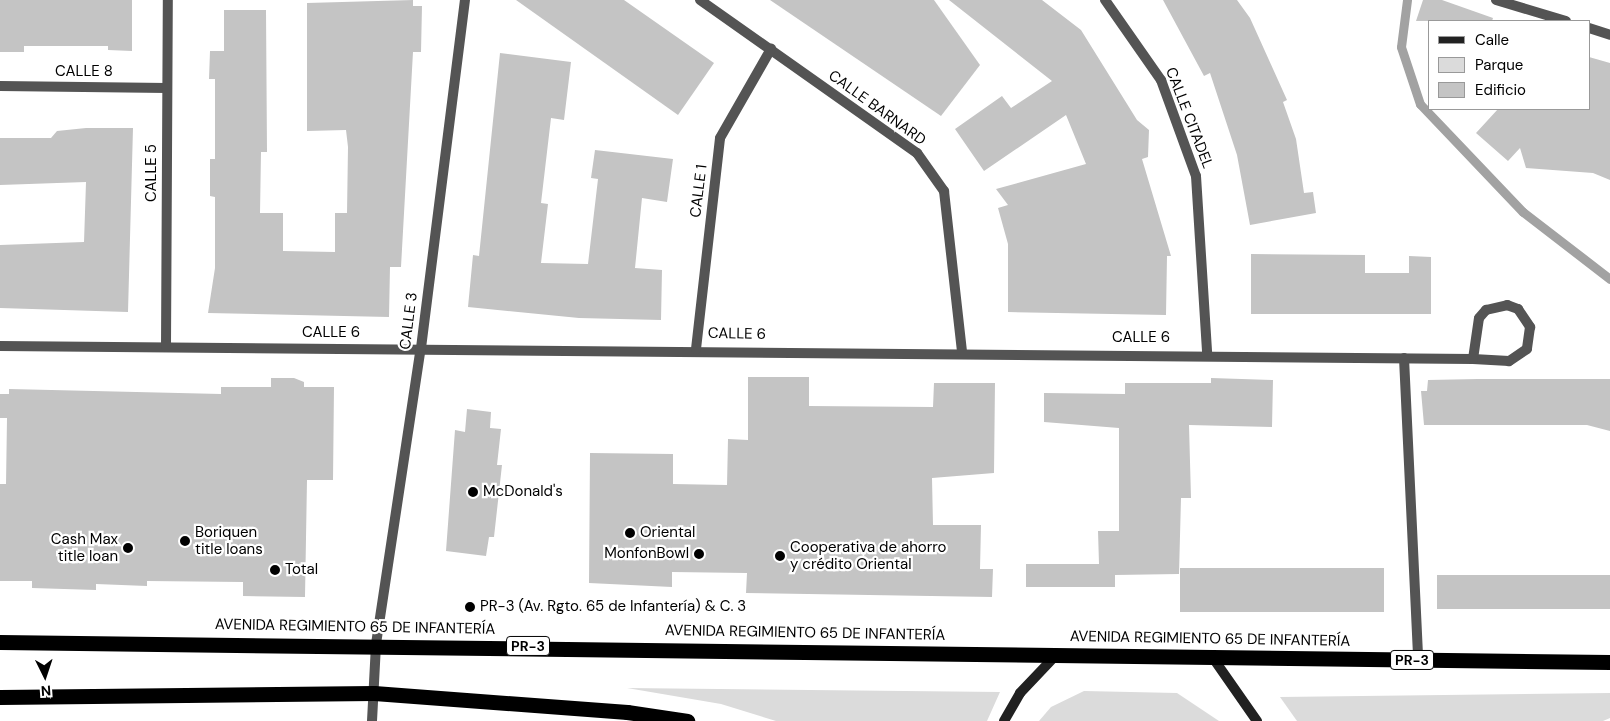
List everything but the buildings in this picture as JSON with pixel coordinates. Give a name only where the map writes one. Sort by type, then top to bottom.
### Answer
[{"type":"highway","name":"AVENIDA REGIMIENTO 65 DE INFANTERÍA","points":[[0,642],[376,644],[1213,658],[1610,662]]},
{"type":"highway","points":[[0,697],[374,693],[627,712],[687,721]]},
{"type":"main road","points":[[1004,721],[1020,693],[1057,654]]},
{"type":"main road","points":[[1213,658],[1257,721]]},
{"type":"street","name":"CALLE 5","points":[[166,346],[168,0]]},
{"type":"street","name":"CALLE 3","points":[[372,721],[376,644],[421,348],[465,0]]},
{"type":"street","name":"CALLE BARNARD","points":[[700,0],[917,153],[944,191],[962,352]]},
{"type":"street","name":"CALLE CITADEL","points":[[1105,0],[1161,80],[1196,176],[1207,353]]},
{"type":"street","points":[[1496,0],[1563,20]]},
{"type":"street","points":[[1590,28],[1610,35]]},
{"type":"street","name":"CALLE 1","points":[[696,349],[720,138],[771,50]]},
{"type":"street","name":"CALLE 8","points":[[0,86],[167,88]]},
{"type":"street","name":"CALLE 6","points":[[0,346],[1207,353],[1509,361],[1519,356],[1531,338],[1526,317],[1507,306],[1486,310],[1474,328],[1473,359]]},
{"type":"street","points":[[1404,358],[1418,660]]},
{"type":"green space","points":[[627,688],[1000,692],[987,721],[776,721],[721,704]]},
{"type":"green space","points":[[1084,691],[1177,693],[1219,721],[1039,721],[1051,707]]},
{"type":"green space","points":[[1610,693],[1610,718],[1603,721],[1297,721],[1280,697]]},
{"type":"waterway","points":[[1407,0],[1401,47],[1420,104],[1523,212],[1610,279]]},
{"type":"place","name":"McDonald's","points":[[473,492]]},
{"type":"place","name":"Oriental","points":[[630,533]]},
{"type":"place","name":"Boriquen title loans","points":[[185,541]]},
{"type":"place","name":"Cash Max title loan","points":[[128,548]]},
{"type":"place","name":"MonfonBowl","points":[[699,554]]},
{"type":"place","name":"Cooperativa de ahorro y crédito Oriental","points":[[780,556]]},
{"type":"place","name":"Total","points":[[275,570]]},
{"type":"place","name":"PR-3 (Av. Rgto. 65 de Infantería) & C. 3","points":[[470,607]]}]
